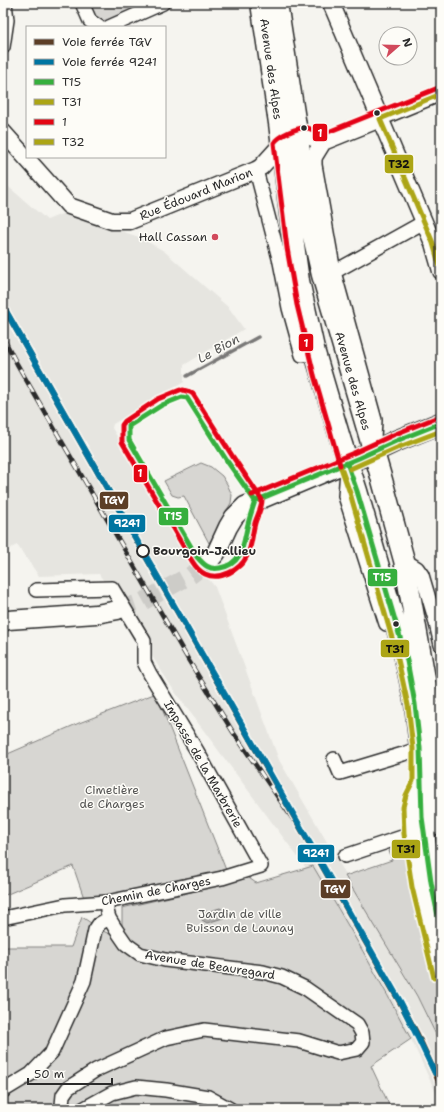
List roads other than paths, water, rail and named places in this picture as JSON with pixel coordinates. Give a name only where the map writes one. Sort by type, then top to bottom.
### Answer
[{"type":"main road","name":"Avenue des Alpes","points":[[261,3],[290,141],[306,157],[313,236],[322,275],[402,552],[427,690],[441,825]]},
{"type":"main road","name":"Avenue des Alpes","points":[[277,3],[290,141]]},
{"type":"main road","name":"Avenue des Alpes","points":[[306,157],[290,223],[299,281],[315,353],[404,653],[415,704],[411,751],[420,783],[422,817],[431,882],[441,930]]},
{"type":"main road","points":[[208,561],[216,553],[228,526],[234,517],[245,506],[441,422]]},
{"type":"main road","points":[[347,463],[366,479],[373,493],[384,527],[402,552]]},
{"type":"main road","points":[[3,622],[8,620],[96,614],[118,610]]},
{"type":"street","points":[[3,47],[6,20],[5,3]]},
{"type":"street","points":[[82,3],[90,21],[98,26]]},
{"type":"street","points":[[111,26],[163,3]]},
{"type":"street","points":[[331,3],[433,243],[441,270]]},
{"type":"street","name":"Rue Édouard Marion","points":[[259,169],[277,170],[306,157],[380,119],[441,94]]},
{"type":"street","name":"Rue Édouard Marion","points":[[3,132],[26,158]]},
{"type":"street","points":[[290,141],[306,135],[306,157]]},
{"type":"street","name":"Rue Édouard Marion","points":[[26,158],[69,206],[112,221],[130,221],[259,169],[290,141]]},
{"type":"street","name":"Avenue des Alpes","points":[[306,157],[315,165],[334,272],[375,420],[373,451]]},
{"type":"street","points":[[259,169],[289,308],[302,355],[315,353]]},
{"type":"street","points":[[334,272],[424,222]]},
{"type":"street","points":[[402,552],[422,575],[441,645]]},
{"type":"street","name":"Impasse de la Marbrerie","points":[[36,590],[112,588],[144,641],[144,662],[150,674],[196,751],[261,866]]},
{"type":"street","points":[[334,759],[340,773],[411,751]]},
{"type":"street","points":[[420,783],[412,798],[410,808],[411,834],[419,885],[441,976]]},
{"type":"street","points":[[345,856],[411,834]]},
{"type":"street","name":"Chemin de Charges","points":[[3,918],[65,905],[108,902],[222,878],[261,866]]},
{"type":"street","name":"Avenue de Beauregard","points":[[66,1109],[62,1105],[63,1094],[68,1088],[96,1070],[166,1038],[204,1030],[299,1041],[338,1053],[357,1049],[363,1042],[362,1033],[357,1024],[305,988],[282,977],[263,972],[165,960],[140,954],[126,944],[109,918],[107,911],[108,902]]},
{"type":"street","points":[[3,1091],[31,1074],[52,1052],[84,981],[95,930],[99,924],[109,918]]},
{"type":"street","points":[[83,1109],[112,1093],[136,1087],[208,1097],[230,1109]]},
{"type":"waterway","name":"Le Bion","points":[[187,376],[258,337]]},
{"type":"tunnel","points":[[118,610],[142,602],[191,575],[209,561]]},
{"type":"railway","points":[[3,337],[17,364],[189,661],[233,732],[305,837],[335,888]]},
{"type":"rail line","name":"TGV","points":[[3,306],[401,1004],[417,1034],[441,1086]]},
{"type":"rail line","name":"9241","points":[[3,306],[401,1003],[435,1073]]},
{"type":"place","name":"Hall Cassan","points":[[215,237]]},
{"type":"place","name":"Bourgoin-Jallieu","points":[[143,551]]},
{"type":"park label","name":"Cimetière de Charges","points":[[112,797]]},
{"type":"park label","name":"Jardin de ville Buisson de Launay","points":[[240,921]]}]
